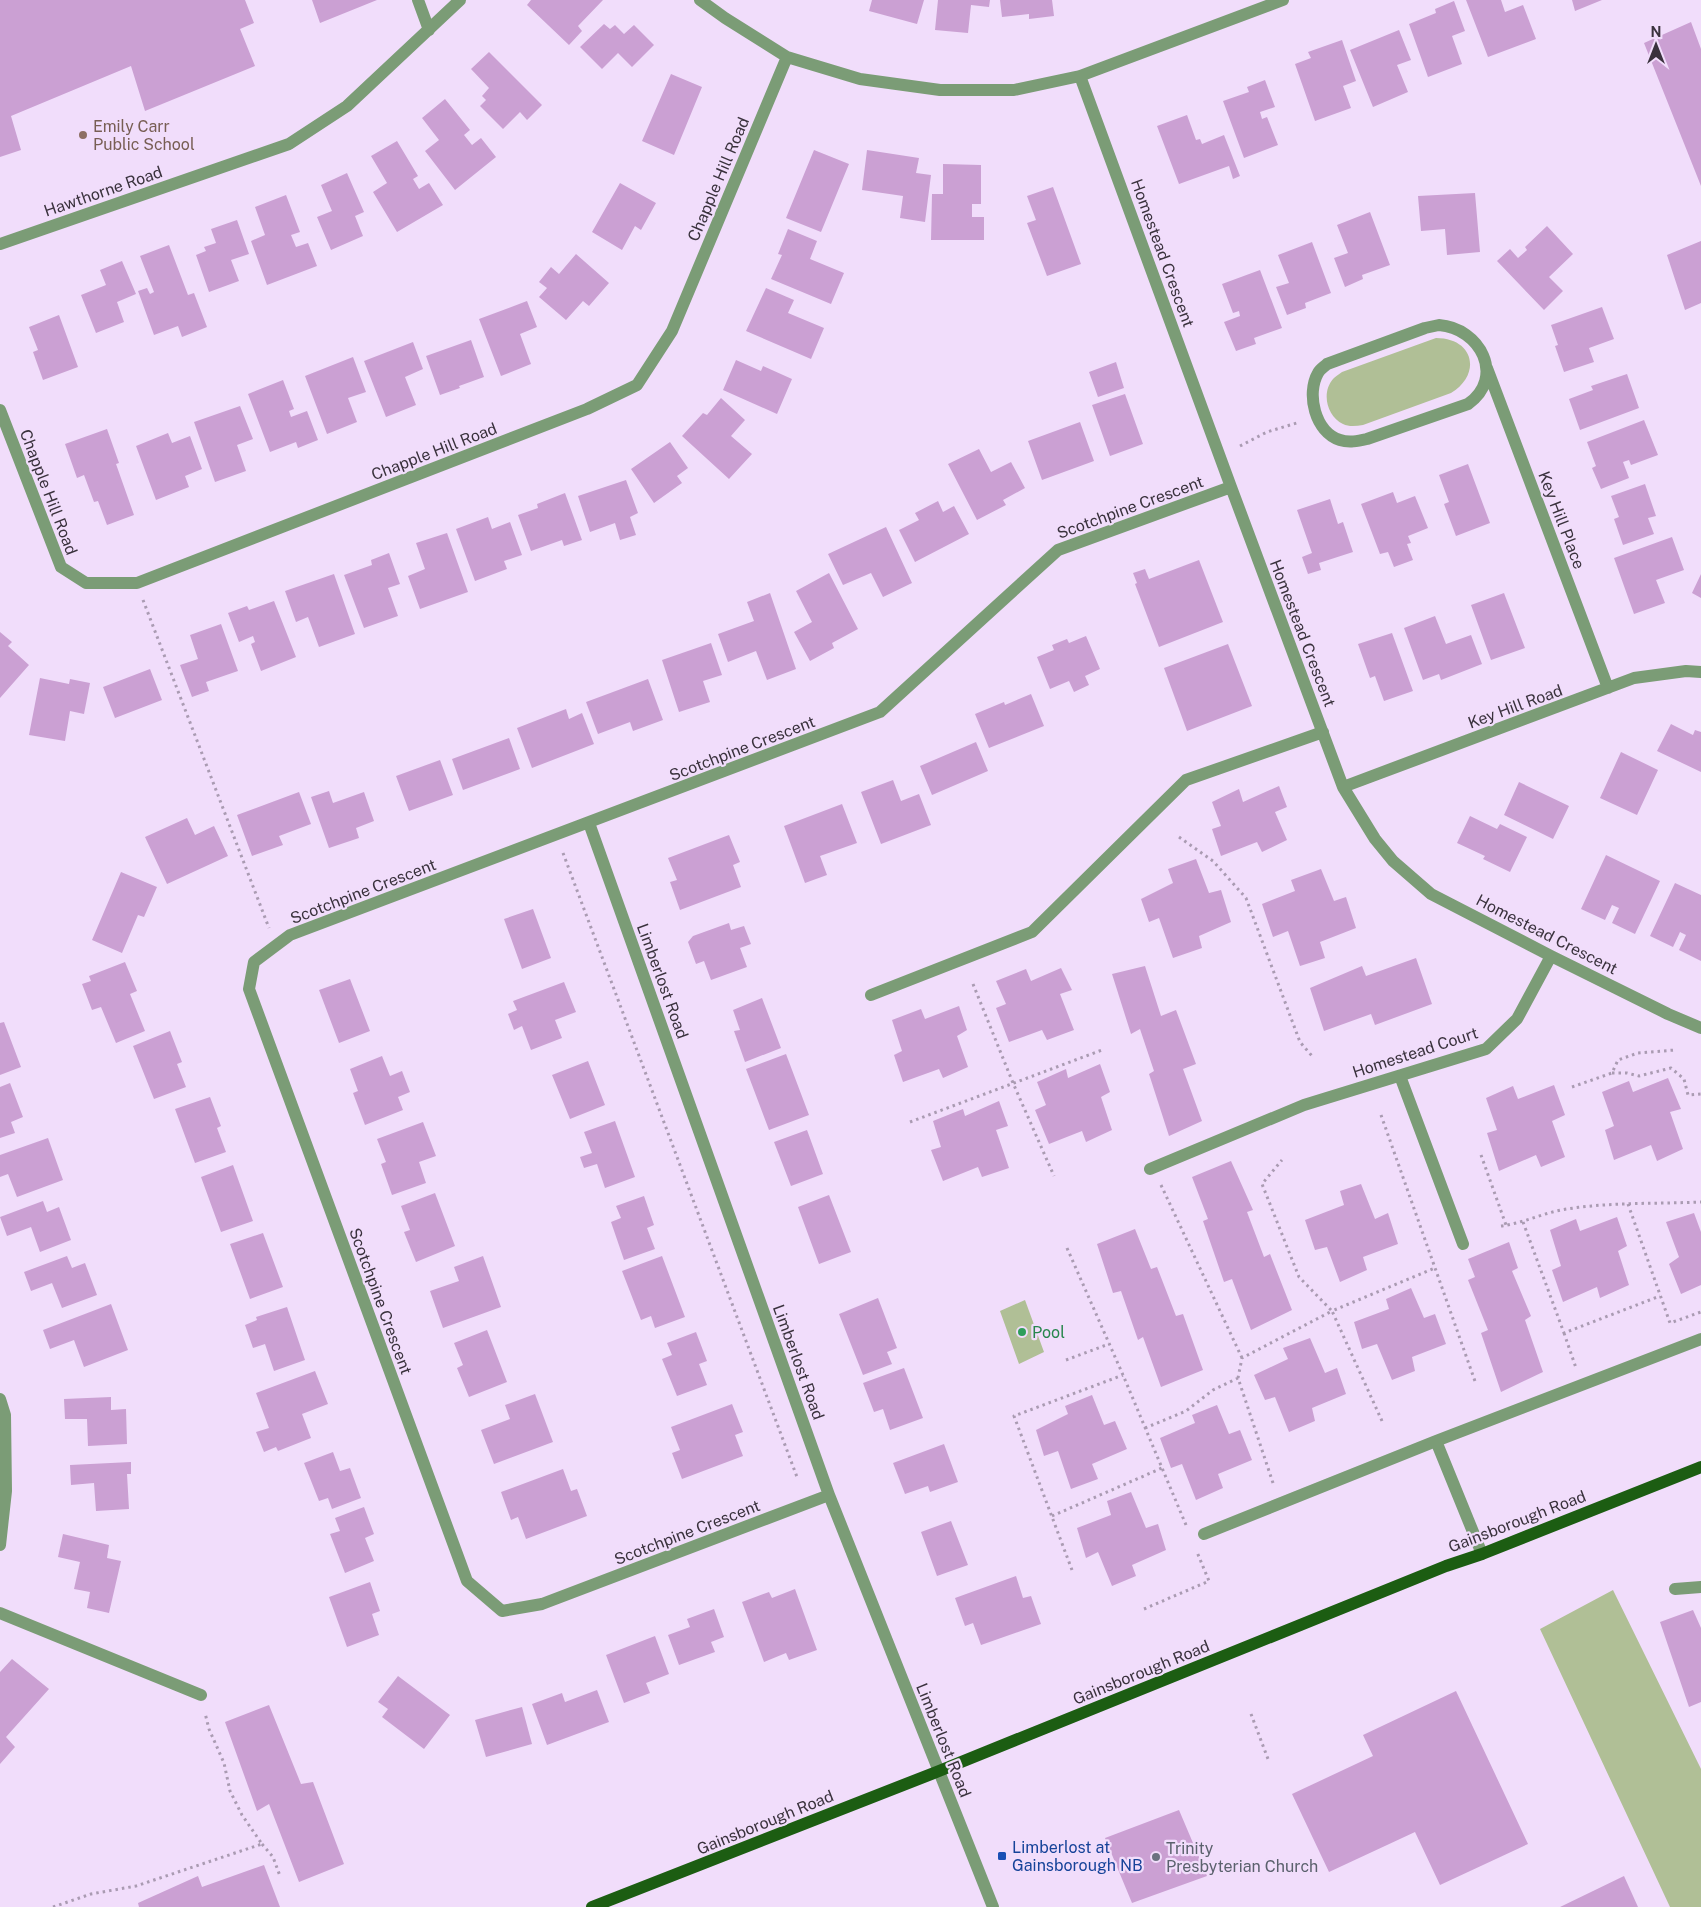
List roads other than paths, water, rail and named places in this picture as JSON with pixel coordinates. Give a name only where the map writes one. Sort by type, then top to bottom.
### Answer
[{"type":"main road","name":"Gainsborough Road","points":[[592,1907],[939,1771],[1446,1566],[1482,1554],[1701,1467]]},
{"type":"street","points":[[418,0],[429,30]]},
{"type":"street","name":"Hawthorne Road","points":[[0,244],[289,144],[347,106],[460,0]]},
{"type":"street","points":[[700,0],[724,18],[787,57],[860,79],[940,90],[1014,90],[1080,76],[1283,0]]},
{"type":"street","name":"Chapple Hill Road","points":[[0,410],[61,567],[86,583],[136,583],[587,409],[638,385],[672,330],[787,57]]},
{"type":"street","name":"Homestead Crescent","points":[[1080,76],[1343,788],[1375,839],[1393,861],[1431,894],[1551,956],[1668,1014],[1701,1028]]},
{"type":"street","name":"Key Hill Place","points":[[1485,362],[1487,375],[1483,387],[1477,398],[1468,404],[1367,439],[1351,442],[1340,440],[1331,436],[1322,427],[1317,418],[1314,406],[1314,382],[1319,371],[1326,364],[1425,328],[1445,325],[1452,326],[1462,330],[1473,339],[1481,350],[1608,688]]},
{"type":"street","name":"Scotchpine Crescent","points":[[830,1495],[542,1604],[502,1611],[467,1581],[249,989],[254,962],[290,935],[880,712],[1058,550],[1231,487]]},
{"type":"street","name":"Key Hill Road","points":[[1343,788],[1634,678],[1686,671],[1701,672]]},
{"type":"street","points":[[871,995],[1032,932],[1186,780],[1323,732]]},
{"type":"street","name":"Limberlost Road","points":[[589,823],[830,1495],[993,1907]]},
{"type":"street","name":"Homestead Court","points":[[1150,1169],[1304,1105],[1486,1049],[1517,1019],[1551,956]]},
{"type":"street","points":[[1400,1076],[1463,1244]]},
{"type":"street","points":[[1204,1534],[1436,1441],[1701,1339]]},
{"type":"street","points":[[0,1399],[6,1416],[6,1491],[0,1545]]},
{"type":"street","points":[[1436,1441],[1482,1554]]},
{"type":"street","points":[[1675,1589],[1701,1587]]},
{"type":"street","points":[[0,1613],[201,1695]]},
{"type":"place","name":"Emily Carr Public School","points":[[83,135]]},
{"type":"place","name":"Pool","points":[[1022,1332]]},
{"type":"place","name":"Limberlost at Gainsborough NB","points":[[1002,1856]]},
{"type":"place","name":"Trinity Presbyterian Church","points":[[1156,1857]]}]
